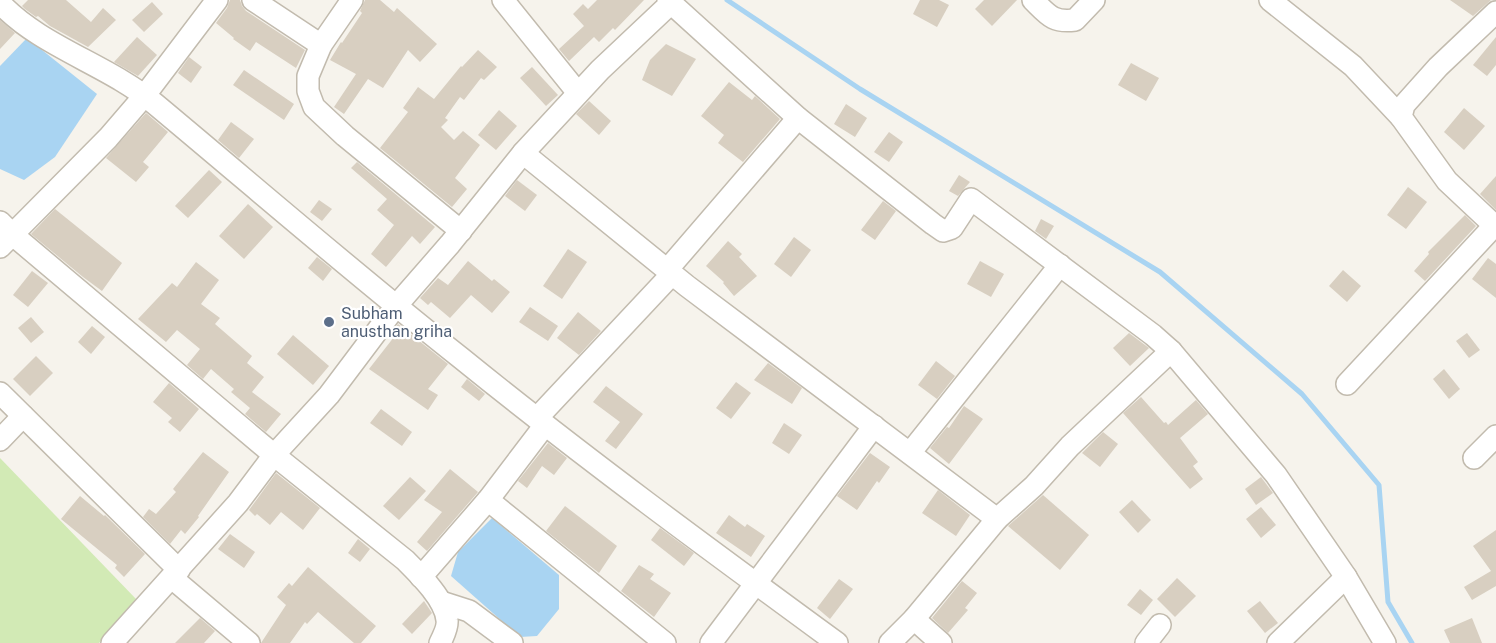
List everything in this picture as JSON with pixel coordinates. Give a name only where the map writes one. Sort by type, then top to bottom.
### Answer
[{"type":"street","points":[[217,0],[108,138],[4,235],[405,561],[441,602],[448,621],[440,643]]},
{"type":"street","points":[[253,0],[321,45]]},
{"type":"street","points":[[352,0],[321,45],[308,76],[308,92],[314,107],[345,136],[461,231]]},
{"type":"street","points":[[503,0],[578,93]]},
{"type":"street","points":[[1033,0],[1051,18],[1064,21],[1075,20],[1094,0]]},
{"type":"street","points":[[1270,0],[1353,66],[1401,117],[1447,181],[1495,226],[1347,384]]},
{"type":"street","points":[[112,643],[238,503],[274,455],[329,395],[396,306],[461,231],[523,153],[578,93],[670,2],[798,118],[943,231],[952,228],[971,199],[1153,335],[1171,351],[1276,475],[1346,577],[1385,643]]},
{"type":"street","points":[[0,3],[7,11],[50,40],[144,95],[396,306],[541,422],[837,643]]},
{"type":"street","points":[[1401,117],[1404,105],[1438,67],[1496,12]]},
{"type":"street","points":[[421,577],[488,500],[541,422],[798,118]]},
{"type":"street","points":[[523,153],[669,272],[997,519]]},
{"type":"street","points":[[910,453],[1060,265]]},
{"type":"street","points":[[890,643],[914,619],[997,519],[1034,486],[1070,446],[1171,351]]},
{"type":"street","points":[[0,393],[175,574],[249,643]]},
{"type":"street","points":[[0,440],[23,416]]},
{"type":"street","points":[[711,643],[874,426]]},
{"type":"street","points":[[1474,458],[1496,436]]},
{"type":"street","points":[[488,500],[665,643]]},
{"type":"street","points":[[1278,643],[1346,577]]},
{"type":"street","points":[[441,602],[469,611],[512,643]]},
{"type":"street","points":[[914,619],[941,643]]},
{"type":"street","points":[[1146,643],[1160,625]]},
{"type":"green space","points":[[0,458],[137,600],[99,643],[0,643]]},
{"type":"water","points":[[27,38],[97,94],[55,157],[24,180],[0,169],[0,66]]},
{"type":"water","points":[[492,518],[559,575],[559,609],[537,636],[520,637],[451,576],[458,552]]},
{"type":"building","points":[[28,0],[66,0],[91,22],[103,8],[116,20],[88,47],[25,9],[22,6]]},
{"type":"building","points":[[230,0],[240,0],[246,11],[305,50],[296,68],[256,42],[250,51],[216,23]]},
{"type":"building","points":[[365,0],[380,0],[394,12],[397,8],[437,44],[420,62],[408,50],[383,88],[368,79],[344,114],[334,107],[356,74],[330,60],[362,13],[360,11]]},
{"type":"building","points":[[597,0],[644,0],[615,30],[613,28],[599,42],[594,37],[569,61],[559,49],[584,26],[573,14],[583,4],[588,9]]},
{"type":"building","points":[[920,0],[939,0],[949,5],[937,27],[913,14]]},
{"type":"building","points":[[984,0],[1017,0],[992,26],[975,9]]},
{"type":"building","points":[[1450,0],[1491,0],[1473,16]]},
{"type":"building","points":[[152,2],[163,14],[144,32],[132,20]]},
{"type":"building","points":[[0,20],[15,33],[0,49]]},
{"type":"building","points":[[137,37],[157,55],[138,76],[114,62]]},
{"type":"building","points":[[1496,37],[1496,65],[1487,76],[1473,65]]},
{"type":"building","points":[[666,44],[696,59],[672,96],[642,80],[650,60]]},
{"type":"building","points":[[478,50],[497,67],[484,80],[481,78],[464,100],[460,97],[445,118],[448,120],[441,127],[454,140],[463,131],[480,145],[455,178],[467,189],[452,207],[380,148],[408,112],[403,108],[418,87],[434,99],[461,66]]},
{"type":"building","points":[[189,57],[202,67],[191,83],[178,73]]},
{"type":"building","points":[[1131,63],[1159,78],[1146,101],[1118,85]]},
{"type":"building","points":[[532,67],[558,95],[546,106],[520,78]]},
{"type":"building","points":[[244,70],[294,104],[284,120],[233,85]]},
{"type":"building","points":[[729,82],[752,100],[755,96],[780,119],[743,162],[718,143],[724,135],[701,116]]},
{"type":"building","points":[[589,101],[611,121],[599,135],[576,114]]},
{"type":"building","points":[[846,104],[867,118],[855,137],[834,124]]},
{"type":"building","points":[[1464,108],[1485,126],[1464,150],[1444,132]]},
{"type":"building","points":[[499,110],[517,126],[496,150],[478,135]]},
{"type":"building","points":[[146,113],[168,132],[143,162],[149,167],[136,182],[106,158]]},
{"type":"building","points":[[231,122],[254,139],[239,158],[218,140]]},
{"type":"building","points":[[889,132],[903,142],[889,162],[874,152]]},
{"type":"building","points":[[357,162],[435,227],[420,244],[412,236],[386,267],[371,254],[394,225],[377,210],[387,199],[351,168]]},
{"type":"building","points":[[209,170],[222,182],[188,218],[175,206]]},
{"type":"building","points":[[959,175],[970,182],[958,196],[949,191]]},
{"type":"building","points":[[1496,176],[1496,210],[1480,194]]},
{"type":"building","points":[[517,180],[537,195],[525,211],[505,196]]},
{"type":"building","points":[[1408,187],[1427,202],[1406,229],[1387,215]]},
{"type":"building","points":[[319,200],[332,209],[322,221],[310,212]]},
{"type":"building","points":[[883,201],[896,211],[875,240],[861,230]]},
{"type":"building","points":[[248,204],[273,227],[244,259],[219,236]]},
{"type":"building","points":[[55,209],[122,263],[102,291],[31,234]]},
{"type":"building","points":[[1465,215],[1476,226],[1425,281],[1414,271],[1429,254],[1428,252]]},
{"type":"building","points":[[1041,219],[1054,226],[1046,239],[1035,231]]},
{"type":"building","points":[[794,237],[811,250],[791,277],[774,264]]},
{"type":"building","points":[[728,241],[742,254],[739,257],[757,276],[734,296],[724,282],[706,266]]},
{"type":"building","points":[[568,249],[587,262],[562,299],[543,286]]},
{"type":"building","points":[[317,257],[332,269],[323,281],[308,268]]},
{"type":"building","points":[[1488,258],[1496,264],[1496,298],[1472,279]]},
{"type":"building","points":[[468,261],[492,281],[494,279],[510,292],[492,313],[471,295],[450,318],[431,302],[428,305],[420,298],[438,278],[448,285]]},
{"type":"building","points":[[980,261],[1004,274],[991,297],[967,284]]},
{"type":"building","points":[[196,262],[219,280],[201,304],[220,318],[215,324],[252,356],[247,363],[264,377],[252,392],[281,414],[266,432],[245,414],[250,408],[231,392],[234,389],[211,369],[203,379],[187,365],[200,349],[177,330],[166,342],[138,319],[172,283],[177,287]]},
{"type":"building","points":[[1343,270],[1361,286],[1347,302],[1329,286]]},
{"type":"building","points":[[32,271],[48,283],[28,307],[13,295]]},
{"type":"building","points":[[530,307],[558,326],[548,341],[519,322]]},
{"type":"building","points":[[578,312],[601,331],[579,355],[557,338]]},
{"type":"building","points":[[31,317],[44,332],[31,343],[18,328]]},
{"type":"building","points":[[398,324],[448,364],[428,389],[438,395],[428,410],[369,369],[394,337],[390,335]]},
{"type":"building","points":[[92,326],[105,337],[91,354],[78,342]]},
{"type":"building","points":[[1129,333],[1149,348],[1130,366],[1113,348]]},
{"type":"building","points":[[1467,333],[1480,350],[1469,358],[1456,341]]},
{"type":"building","points":[[293,335],[329,366],[313,385],[277,354]]},
{"type":"building","points":[[36,356],[53,373],[30,396],[13,379]]},
{"type":"building","points":[[936,361],[955,376],[937,399],[918,385]]},
{"type":"building","points":[[768,363],[802,388],[792,404],[754,380]]},
{"type":"building","points":[[1444,369],[1460,389],[1449,399],[1433,379]]},
{"type":"building","points":[[467,379],[485,394],[479,401],[461,387]]},
{"type":"building","points":[[736,382],[751,393],[731,419],[716,408]]},
{"type":"building","points":[[169,383],[199,409],[180,432],[168,422],[172,418],[153,402]]},
{"type":"building","points":[[606,386],[643,414],[616,449],[605,441],[620,422],[593,402]]},
{"type":"building","points":[[1141,397],[1168,425],[1196,400],[1208,414],[1180,438],[1198,462],[1193,466],[1203,479],[1190,489],[1123,413]]},
{"type":"building","points":[[964,406],[983,419],[949,464],[930,448],[947,427],[949,428]]},
{"type":"building","points":[[381,409],[412,432],[402,446],[370,423]]},
{"type":"building","points":[[784,423],[802,435],[789,454],[772,443]]},
{"type":"building","points":[[1103,432],[1118,444],[1100,467],[1082,453]]},
{"type":"building","points":[[548,443],[567,458],[554,475],[542,466],[527,488],[518,481]]},
{"type":"building","points":[[203,452],[229,472],[199,517],[185,534],[181,530],[170,544],[143,517],[149,509],[156,514],[176,492],[173,489]]},
{"type":"building","points":[[870,453],[890,467],[857,510],[837,496]]},
{"type":"building","points":[[450,469],[478,492],[427,551],[417,542],[442,512],[424,500]]},
{"type":"building","points":[[276,473],[320,508],[303,530],[281,512],[270,525],[249,510]]},
{"type":"building","points":[[410,477],[426,491],[399,520],[383,506]]},
{"type":"building","points":[[1261,477],[1273,493],[1256,505],[1245,489]]},
{"type":"building","points":[[938,490],[970,515],[956,536],[922,513]]},
{"type":"building","points":[[1043,495],[1089,535],[1060,570],[1008,526]]},
{"type":"building","points":[[80,496],[105,515],[145,554],[124,577],[115,568],[117,565],[61,519]]},
{"type":"building","points":[[1132,500],[1151,520],[1138,533],[1119,512]]},
{"type":"building","points":[[565,506],[617,546],[599,573],[546,531]]},
{"type":"building","points":[[1261,507],[1276,525],[1261,538],[1246,519]]},
{"type":"building","points":[[729,515],[745,527],[747,524],[765,536],[751,557],[716,533]]},
{"type":"building","points":[[660,528],[694,553],[684,566],[651,540]]},
{"type":"building","points":[[1496,530],[1496,586],[1472,600],[1464,587],[1491,571],[1473,546]]},
{"type":"building","points":[[230,534],[255,552],[244,568],[218,549]]},
{"type":"building","points":[[358,539],[370,549],[360,562],[348,553]]},
{"type":"building","points":[[639,565],[654,574],[650,579],[671,593],[654,617],[621,591]]},
{"type":"building","points":[[308,567],[376,626],[361,643],[354,643],[318,612],[307,624],[305,622],[290,643],[261,643],[286,605],[277,597],[289,583],[292,586]]},
{"type":"building","points":[[1177,578],[1196,596],[1175,617],[1157,599]]},
{"type":"building","points":[[839,579],[853,589],[830,619],[817,608]]},
{"type":"building","points":[[962,581],[977,593],[965,608],[968,610],[948,633],[932,618]]},
{"type":"building","points":[[1140,589],[1153,600],[1141,615],[1127,605]]},
{"type":"building","points":[[424,601],[432,613],[412,634],[402,624]]},
{"type":"building","points":[[1260,601],[1278,623],[1265,633],[1247,611]]},
{"type":"building","points":[[200,618],[215,631],[204,643],[175,643]]},
{"type":"building","points":[[1472,618],[1482,643],[1450,643],[1444,630]]},
{"type":"waterway","points":[[727,0],[860,89],[1160,272],[1302,394],[1379,485],[1388,602],[1412,643]]},
{"type":"place","name":"Subham anusthan griha","points":[[329,322]]}]
